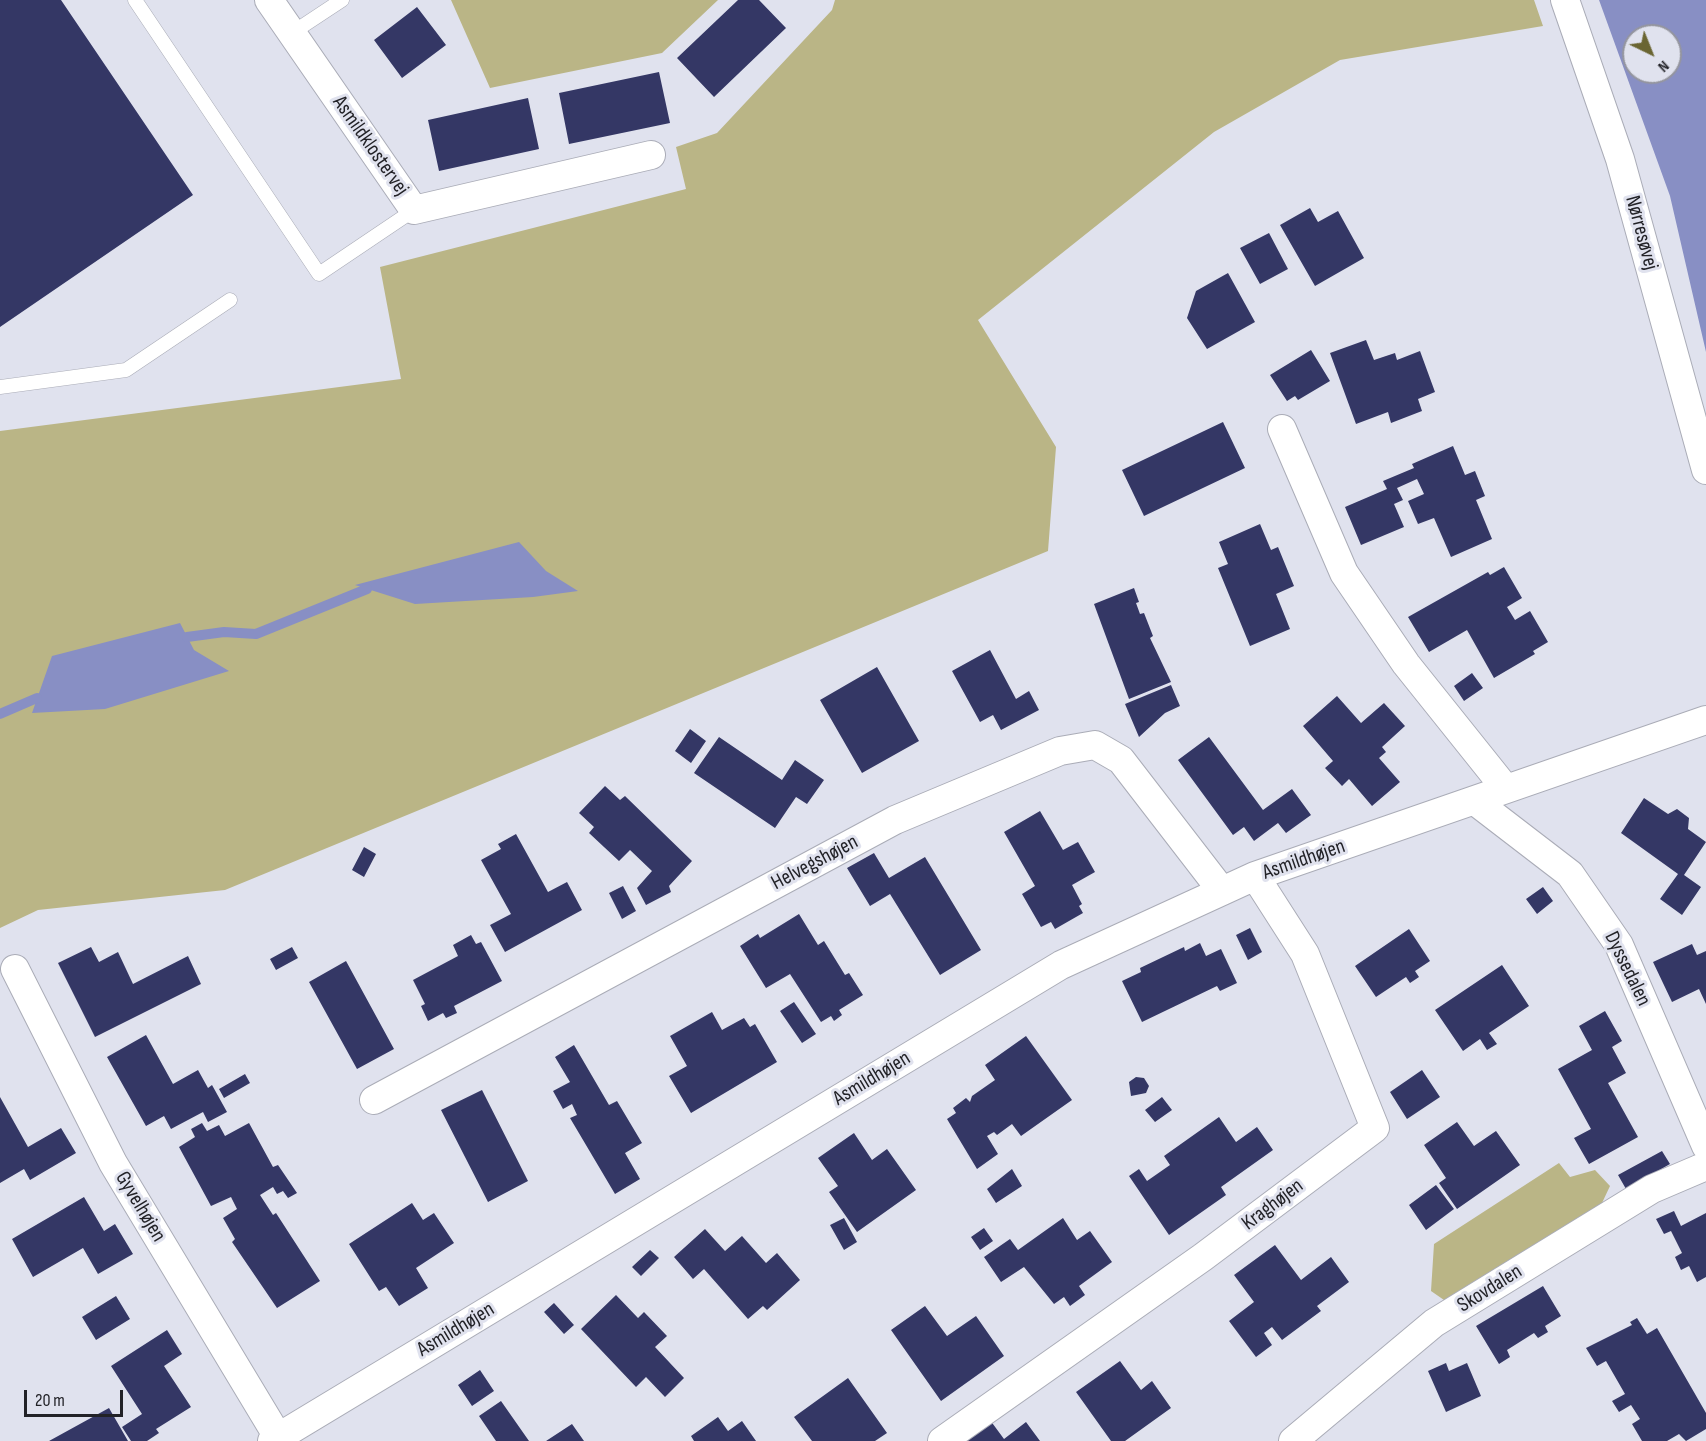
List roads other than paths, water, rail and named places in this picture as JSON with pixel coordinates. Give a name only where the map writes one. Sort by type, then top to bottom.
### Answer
[{"type":"street","name":"Asmildklostervej","points":[[269,0],[414,210],[651,155]]},
{"type":"street","name":"Nørresøvej","points":[[1565,0],[1620,159],[1706,470]]},
{"type":"street","points":[[1282,429],[1344,573],[1406,664],[1506,789]]},
{"type":"street","name":"Asmildhøjen","points":[[275,1439],[1061,965],[1255,876],[1706,720]]},
{"type":"street","name":"Helvegshøjen","points":[[374,1100],[895,820],[1060,751],[1095,745],[1121,760],[1222,891]]},
{"type":"street","name":"Dyssedalen","points":[[1475,801],[1570,874],[1619,945],[1706,1146]]},
{"type":"street","name":"Kraghøjen","points":[[942,1441],[1203,1257],[1375,1128],[1305,954],[1255,876]]},
{"type":"street","name":"Gyvelhøjen","points":[[15,969],[113,1163],[275,1439]]},
{"type":"street","name":"Skovdalen","points":[[1293,1441],[1434,1323],[1652,1189],[1706,1166]]},
{"type":"lane","points":[[135,0],[319,274],[414,210]]},
{"type":"lane","points":[[292,33],[342,0]]},
{"type":"lane","points":[[0,387],[126,370],[230,300]]},
{"type":"water","points":[[1599,0],[1706,0],[1706,352],[1670,196],[1629,84],[1682,84],[1682,24],[1622,24],[1622,63]]},
{"type":"water","points":[[519,542],[546,571],[578,591],[533,597],[415,604],[355,585]]},
{"type":"water","points":[[180,623],[194,650],[229,671],[105,709],[32,713],[52,656]]},
{"type":"waterway","points":[[187,637],[224,632],[256,634],[367,589]]},
{"type":"waterway","points":[[0,714],[37,698]]}]
